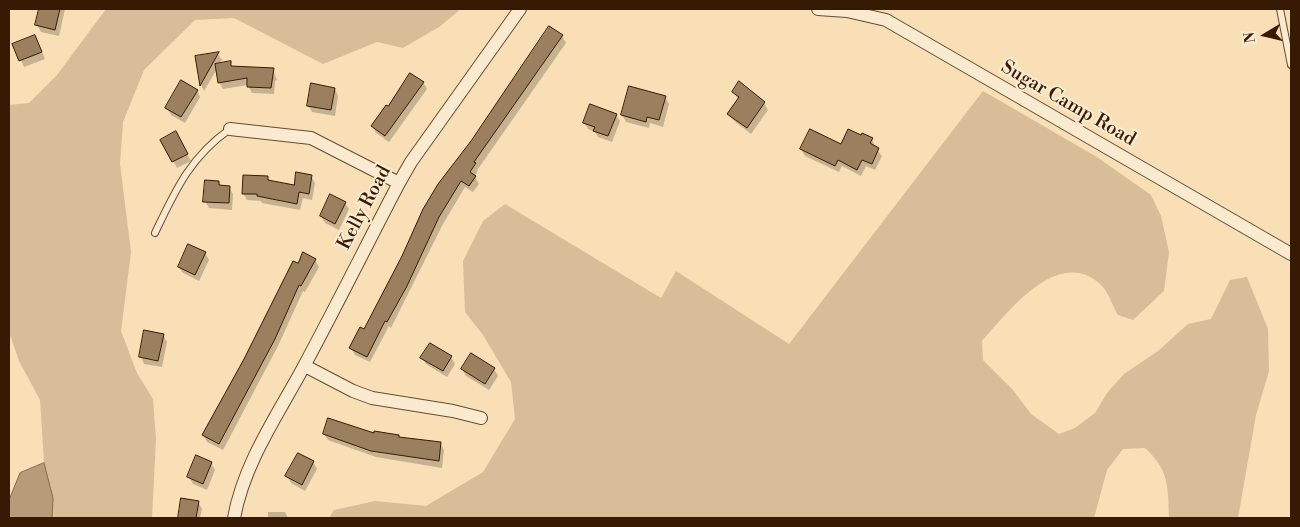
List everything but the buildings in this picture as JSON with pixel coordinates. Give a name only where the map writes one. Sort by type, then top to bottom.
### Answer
[{"type":"street","name":"Kelly Road","points":[[234,518],[238,494],[250,464],[305,366],[399,183],[411,162],[520,9]]},
{"type":"street","name":"Sugar Camp Road","points":[[818,9],[847,11],[886,20],[1291,254]]},
{"type":"street","points":[[230,129],[311,138],[399,183]]},
{"type":"street","points":[[305,366],[353,391],[372,398],[453,411],[481,418]]},
{"type":"lane","points":[[1280,9],[1291,65]]},
{"type":"lane","points":[[155,234],[179,181],[208,144],[230,129]]},
{"type":"shaded area","points":[[106,9],[461,9],[439,27],[403,48],[377,42],[323,64],[234,18],[195,20],[144,70],[123,122],[120,164],[131,252],[121,331],[137,373],[153,399],[156,439],[152,518],[52,518],[53,498],[44,463],[40,400],[19,361],[9,332],[9,105],[29,103],[57,75]]},
{"type":"shaded area","points":[[983,91],[1097,157],[1151,195],[1161,216],[1169,252],[1164,291],[1133,320],[1118,315],[1103,287],[1087,275],[1070,273],[1053,277],[1036,286],[1021,299],[982,341],[983,360],[1013,390],[1031,414],[1059,434],[1075,428],[1095,413],[1107,393],[1124,374],[1158,351],[1188,324],[1211,319],[1230,280],[1247,277],[1268,329],[1269,371],[1256,415],[1238,518],[1169,518],[1166,479],[1159,464],[1145,448],[1123,449],[1107,470],[1094,518],[329,518],[334,510],[375,501],[426,506],[483,472],[515,419],[511,382],[483,335],[465,312],[463,261],[483,221],[505,204],[661,298],[676,271],[789,344]]},
{"type":"shaded area","points":[[44,463],[53,498],[52,518],[9,518],[9,500],[20,473]]}]
